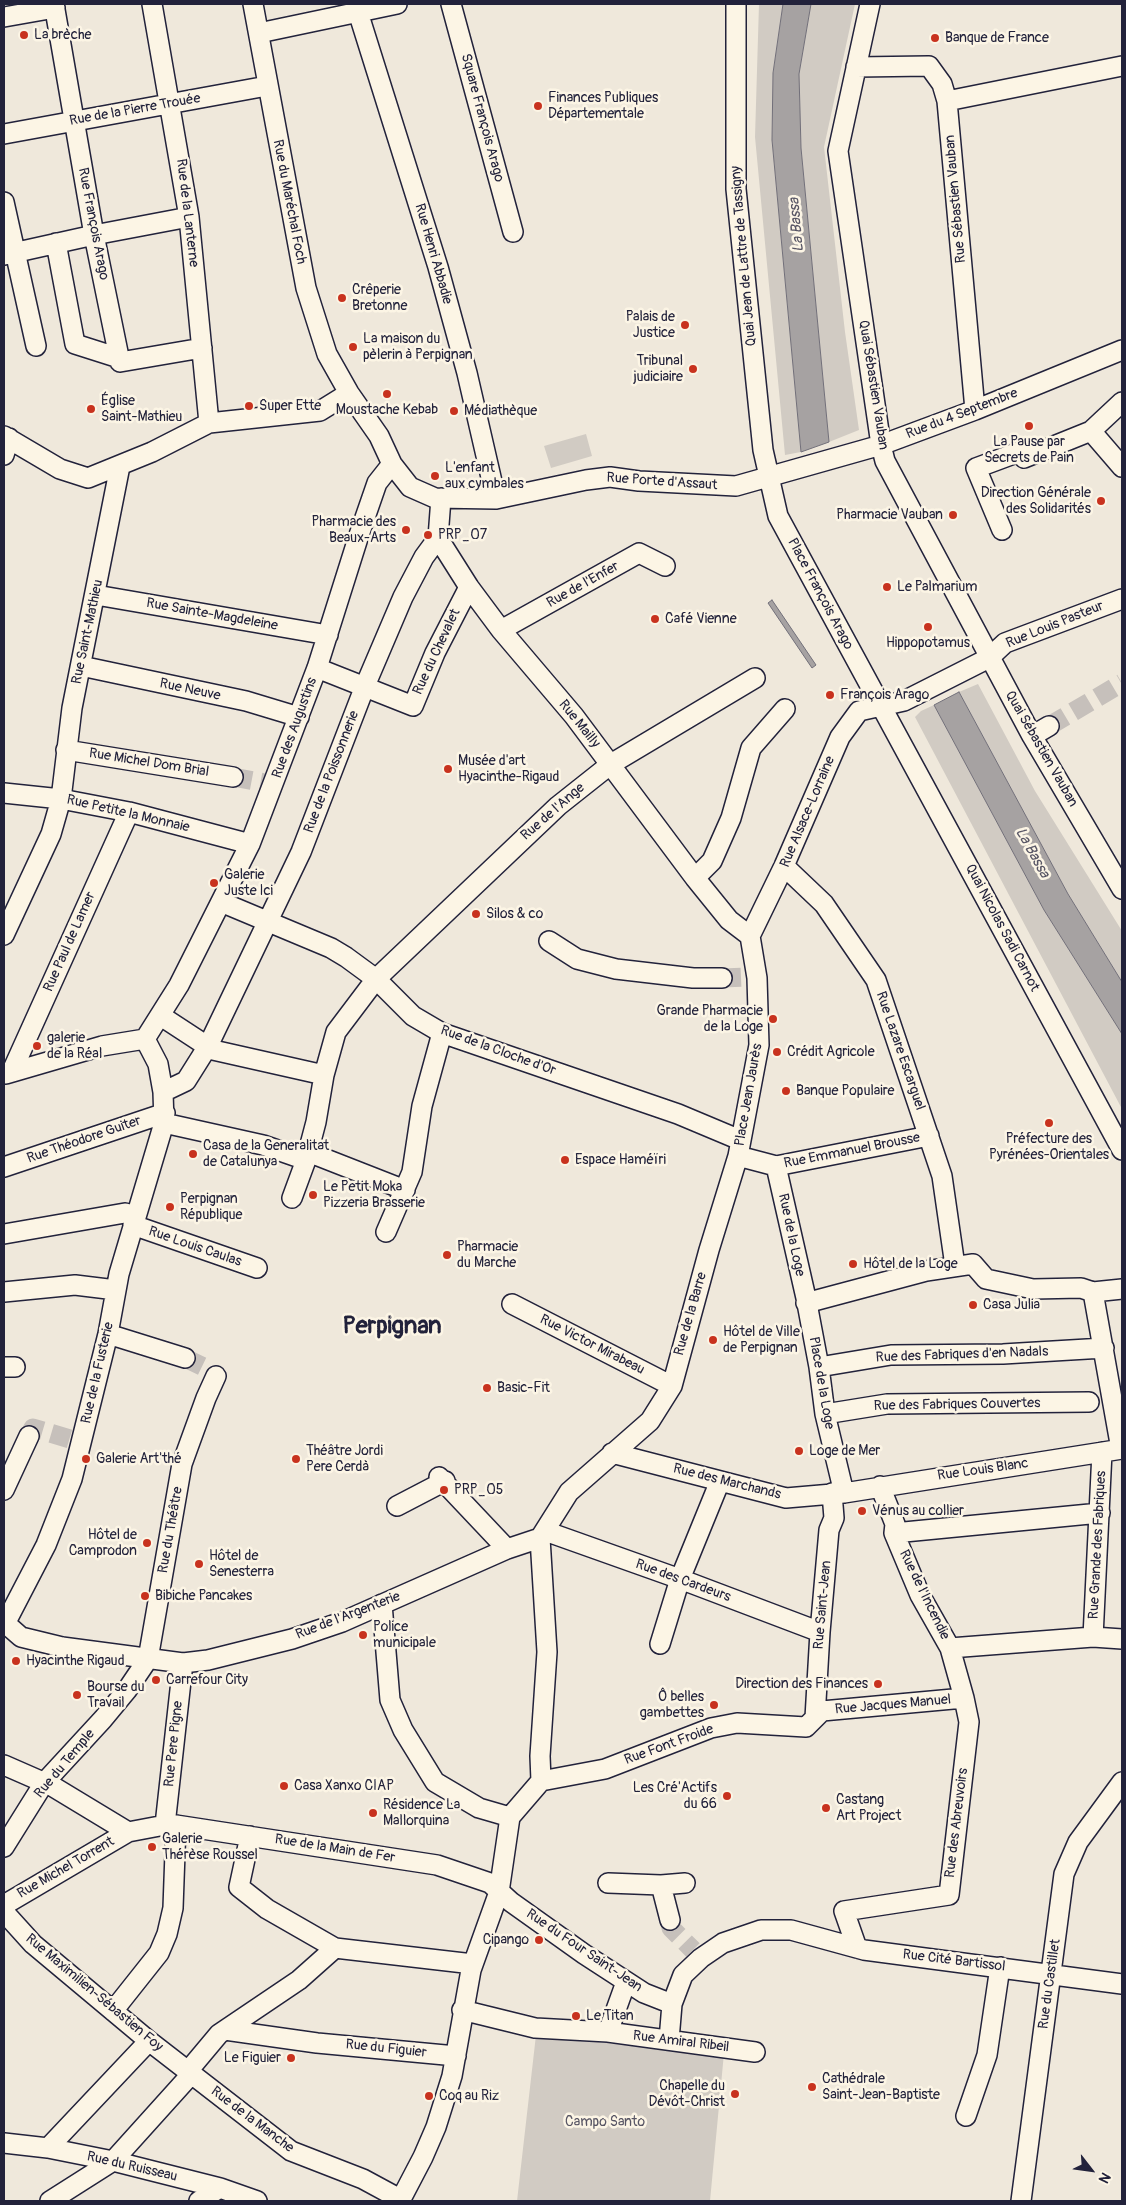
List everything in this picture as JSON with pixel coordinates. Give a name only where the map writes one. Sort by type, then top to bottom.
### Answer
[{"type":"street","name":"Rue de la Lanterne","points":[[152,4],[189,217],[209,424]]},
{"type":"street","name":"Rue du Maréchal Foch","points":[[253,4],[306,288],[327,354],[348,393],[379,436],[392,464]]},
{"type":"street","points":[[259,33],[397,4]]},
{"type":"street","name":"Square François Arago","points":[[451,4],[513,232]]},
{"type":"street","name":"Quai Jean de Lattre de Tassigny","points":[[736,4],[736,188],[763,450],[769,478]]},
{"type":"street","name":"Quai Sébastien Vauban","points":[[870,4],[838,151],[881,445],[885,461],[1032,736],[1120,882]]},
{"type":"street","points":[[11,12],[55,6]]},
{"type":"street","name":"Rue François Arago","points":[[55,6],[94,235],[120,358]]},
{"type":"street","name":"Rue Henri Abbadie","points":[[358,12],[438,267],[467,373],[496,499]]},
{"type":"street","name":"Rue Sébastien Vauban","points":[[856,67],[929,66],[942,84],[947,101],[975,410]]},
{"type":"street","points":[[947,101],[1122,66]]},
{"type":"street","name":"Rue de la Pierre Trouée","points":[[4,134],[267,86]]},
{"type":"street","points":[[4,202],[9,254],[36,346]]},
{"type":"street","points":[[9,254],[189,217]]},
{"type":"street","points":[[56,243],[76,344],[120,358],[120,362],[202,348]]},
{"type":"street","name":"Rue du 4 Septembre","points":[[769,478],[881,445],[975,410],[1122,350]]},
{"type":"street","points":[[5,440],[60,470],[88,478],[120,466],[209,424],[320,410],[348,393]]},
{"type":"street","points":[[1002,530],[976,468],[1019,452],[1024,458],[1091,430],[1122,402]]},
{"type":"street","points":[[1091,430],[1122,467]]},
{"type":"street","name":"Rue Porte d'Assaut","points":[[392,464],[410,487],[435,498],[496,499],[586,480],[610,477],[669,483],[736,486],[769,478]]},
{"type":"street","name":"Rue des Augustins","points":[[145,1039],[180,985],[250,844],[270,784],[299,717],[317,668],[377,483],[392,464]]},
{"type":"street","name":"Rue Saint-Mathieu","points":[[4,936],[51,834],[61,799],[66,750],[80,666],[92,603],[96,595],[120,466]]},
{"type":"street","name":"Place François Arago","points":[[769,478],[778,516],[882,707]]},
{"type":"street","points":[[438,538],[441,498]]},
{"type":"street","name":"Rue Mailly","points":[[438,538],[468,587],[501,630],[574,716],[695,878],[729,920],[750,936]]},
{"type":"street","name":"Rue de la Poissonnerie","points":[[163,1092],[186,1081],[208,1046],[301,852],[365,686],[403,597],[424,557],[438,538]]},
{"type":"street","name":"Rue de l'Enfer","points":[[501,630],[639,553],[665,566]]},
{"type":"street","name":"Rue du Chevalet","points":[[317,668],[413,706],[435,653],[468,587]]},
{"type":"street","name":"Rue Sainte-Magdeleine","points":[[96,595],[328,635]]},
{"type":"street","name":"Rue Louis Pasteur","points":[[882,707],[904,701],[989,658],[1005,643],[1122,599]]},
{"type":"street","name":"Rue Neuve","points":[[80,666],[246,701],[299,717]]},
{"type":"street","name":"Rue de l'Ange","points":[[292,1198],[307,1156],[316,1122],[324,1075],[336,1032],[376,979],[558,806],[611,764],[755,678]]},
{"type":"street","name":"Rue Alsace-Lorraine","points":[[750,936],[784,866],[840,737],[859,712],[882,707]]},
{"type":"street","name":"Quai Nicolas Sadi Carnot","points":[[882,707],[1122,1150]]},
{"type":"street","points":[[695,878],[712,861],[730,818],[751,748],[785,709]]},
{"type":"street","points":[[1032,736],[1049,726]]},
{"type":"street","name":"Rue Michel Dom Brial","points":[[66,750],[233,777]]},
{"type":"street","name":"Rue Petite la Monnaie","points":[[4,792],[61,799],[129,812],[250,844]]},
{"type":"street","name":"Rue Paul de Lamer","points":[[8,1073],[129,812]]},
{"type":"street","name":"Rue Lazare Escarguel","points":[[784,866],[824,904],[876,980],[942,1176],[955,1266]]},
{"type":"street","name":"Rue de la Cloche d'Or","points":[[221,902],[331,948],[376,979],[412,1016],[442,1032],[678,1114],[739,1148]]},
{"type":"street","name":"Place Jean Jaurès","points":[[750,936],[751,978],[759,1045],[739,1148],[776,1166]]},
{"type":"street","points":[[549,941],[577,959],[616,969],[693,978],[722,978]]},
{"type":"street","points":[[161,1016],[213,1050],[324,1075]]},
{"type":"street","points":[[386,1232],[412,1172],[422,1106],[442,1032]]},
{"type":"street","points":[[8,1073],[102,1046],[145,1039],[158,1064],[165,1118],[307,1156],[405,1190]]},
{"type":"street","name":"Rue Théodore Guiter","points":[[4,1167],[165,1118]]},
{"type":"street","name":"Rue de la Fusterie","points":[[4,1624],[46,1545],[72,1479],[76,1440],[108,1334],[116,1290],[165,1118]]},
{"type":"street","name":"Rue Emmanuel Brousse","points":[[776,1166],[929,1136]]},
{"type":"street","name":"Rue de la Barre","points":[[543,1534],[569,1492],[650,1421],[672,1386],[739,1148]]},
{"type":"street","name":"Rue de la Loge","points":[[776,1166],[806,1303]]},
{"type":"street","name":"Rue Louis Caulas","points":[[4,1234],[125,1213],[135,1221],[257,1268]]},
{"type":"street","points":[[806,1303],[926,1271],[973,1264],[986,1279],[1034,1290],[1081,1288],[1093,1292],[1122,1290]]},
{"type":"street","points":[[4,1292],[75,1285],[116,1290]]},
{"type":"street","points":[[1093,1292],[1104,1348],[1102,1402],[1122,1449]]},
{"type":"street","name":"Place de la Loge","points":[[806,1303],[819,1367],[838,1493]]},
{"type":"street","name":"Rue Victor Mirabeau","points":[[512,1304],[672,1386]]},
{"type":"street","points":[[108,1334],[185,1358]]},
{"type":"street","name":"Rue des Fabriques d'en Nadals","points":[[819,1367],[891,1355],[1003,1354],[1104,1348]]},
{"type":"street","name":"Rue du Théâtre","points":[[148,1659],[182,1464],[216,1376]]},
{"type":"street","name":"Rue des Fabriques Couvertes","points":[[825,1414],[887,1404],[1102,1402]]},
{"type":"street","points":[[4,1490],[29,1436]]},
{"type":"street","name":"Rue Louis Blanc","points":[[838,1493],[1122,1449]]},
{"type":"street","name":"Rue Grande des Fabriques","points":[[1093,1638],[1102,1452]]},
{"type":"street","name":"Rue des Marchands","points":[[612,1453],[786,1498],[838,1493]]},
{"type":"street","points":[[397,1506],[442,1479],[507,1549]]},
{"type":"street","points":[[660,1644],[680,1579],[720,1481]]},
{"type":"street","name":"Rue de l'Incendie","points":[[880,1486],[895,1524],[894,1533],[920,1595],[950,1648]]},
{"type":"street","name":"Rue Saint-Jean","points":[[819,1715],[820,1632],[830,1530],[838,1493]]},
{"type":"street","points":[[894,1533],[1100,1513]]},
{"type":"street","points":[[400,2200],[423,2157],[436,2127],[456,2056],[462,2010],[473,1964],[500,1892],[510,1817],[541,1781],[540,1756],[547,1652],[543,1534]]},
{"type":"street","name":"Rue de l'Argenterie","points":[[4,1624],[21,1637],[62,1647],[183,1663],[208,1660],[292,1639],[342,1622],[543,1534]]},
{"type":"street","name":"Rue des Cardeurs","points":[[543,1534],[680,1579],[820,1632]]},
{"type":"street","points":[[382,1604],[390,1700],[403,1730],[435,1782],[479,1808],[510,1817]]},
{"type":"street","name":"Rue Grande des Fabriques","points":[[950,1648],[1093,1638],[1122,1639]]},
{"type":"street","name":"Rue des Abreuvoirs","points":[[857,1948],[844,1910],[949,1895],[969,1722],[950,1648]]},
{"type":"street","name":"Rue du Temple","points":[[4,1847],[44,1783],[103,1719],[127,1690],[148,1659]]},
{"type":"street","name":"Rue Pere Pigne","points":[[113,2011],[159,1953],[168,1934],[173,1908],[171,1825],[183,1663]]},
{"type":"street","name":"Rue Jacques Manuel","points":[[819,1715],[964,1698]]},
{"type":"street","name":"Rue Font Froide","points":[[541,1781],[605,1769],[711,1728],[737,1723],[806,1727],[819,1715]]},
{"type":"street","points":[[4,1765],[44,1783],[128,1832]]},
{"type":"street","name":"Rue du Castillet","points":[[1021,2201],[1064,1874],[1078,1842],[1122,1782]]},
{"type":"street","name":"Rue Michel Torrent","points":[[4,1905],[128,1832],[171,1825]]},
{"type":"street","name":"Rue de la Main de Fer","points":[[171,1825],[437,1865],[490,1883],[500,1892]]},
{"type":"street","points":[[250,1836],[240,1887],[267,1909],[336,1948],[473,1964]]},
{"type":"street","points":[[608,1882],[661,1885],[685,1883]]},
{"type":"street","points":[[661,1885],[670,1920]]},
{"type":"street","name":"Rue du Four Saint-Jean","points":[[500,1892],[584,1954],[626,1982],[644,1993],[672,2004]]},
{"type":"street","name":"Rue Maximilien-Sébastien Foy","points":[[4,1912],[33,1944],[149,2041],[188,2071]]},
{"type":"street","name":"Rue Cité Bartissol","points":[[669,2040],[672,2004],[683,1975],[697,1954],[760,1930],[791,1930],[857,1948],[1122,1984]]},
{"type":"street","points":[[50,2201],[113,2161],[186,2080],[188,2071],[220,2034],[299,1980],[336,1948]]},
{"type":"street","points":[[966,2116],[987,2055],[1000,1967]]},
{"type":"street","points":[[608,2032],[626,1982]]},
{"type":"street","name":"Rue Amiral Ribeil","points":[[462,2010],[535,2028],[608,2032],[754,2052]]},
{"type":"street","name":"Rue du Figuier","points":[[225,2030],[316,2042],[456,2056]]},
{"type":"street","points":[[48,2148],[149,2041]]},
{"type":"street","name":"Rue de la Manche","points":[[188,2071],[291,2151],[362,2179],[400,2200]]},
{"type":"street","name":"Rue du Ruisseau","points":[[4,2143],[48,2148],[113,2161],[220,2188],[257,2201]]},
{"type":"street","points":[[199,2201],[220,2188]]},
{"type":"green space","points":[[759,4],[783,4],[773,73],[772,140],[801,452],[785,455],[755,137]]},
{"type":"green space","points":[[811,4],[855,4],[824,147],[845,332],[859,430],[829,442],[801,148],[799,74]]},
{"type":"green space","points":[[586,434],[592,456],[551,468],[544,446]]},
{"type":"green space","points":[[978,684],[1035,791],[1122,931],[1122,982],[1068,894],[959,692]]},
{"type":"green space","points":[[934,705],[1044,910],[1122,1034],[1122,1109],[915,717],[921,711]]},
{"type":"green space","name":"Campo Santo","points":[[536,2035],[669,2050],[680,2048],[724,2053],[710,2201],[517,2201]]},
{"type":"water","name":"La Bassa","points":[[783,4],[811,4],[799,74],[801,148],[829,442],[801,452],[772,140],[773,73]]},
{"type":"water","points":[[772,600],[816,665],[812,668],[768,603]]},
{"type":"water","name":"La Bassa","points":[[959,692],[1068,894],[1122,982],[1122,1034],[1044,910],[934,705]]},
{"type":"tunnel","points":[[1049,726],[1122,683]]},
{"type":"tunnel","points":[[233,777],[265,783]]},
{"type":"tunnel","points":[[722,978],[745,977]]},
{"type":"tunnel","points":[[185,1358],[210,1370]]},
{"type":"tunnel","points":[[29,1436],[33,1428],[70,1439]]},
{"type":"tunnel","points":[[670,1920],[671,1928],[693,1950]]},
{"type":"place","name":"La brèche","points":[[24,35]]},
{"type":"place","name":"Banque de France","points":[[935,38]]},
{"type":"place","name":"Finances Publiques Départementale","points":[[538,106]]},
{"type":"place","name":"Crêperie Bretonne","points":[[342,298]]},
{"type":"place","name":"Palais de Justice","points":[[685,325]]},
{"type":"place","name":"La maison du pèlerin à Perpignan","points":[[353,347]]},
{"type":"place","name":"Tribunal judiciaire","points":[[693,369]]},
{"type":"place","name":"Moustache Kebab","points":[[387,394]]},
{"type":"place","name":"Super Ette","points":[[249,406]]},
{"type":"place","name":"Église Saint-Mathieu","points":[[91,409]]},
{"type":"place","name":"Médiathèque","points":[[454,411]]},
{"type":"place","name":"La Pause par Secrets de Pain","points":[[1029,426]]},
{"type":"place","name":"L'enfant aux cymbales","points":[[435,476]]},
{"type":"place","name":"Direction Générale des Solidarités","points":[[1101,501]]},
{"type":"place","name":"Pharmacie Vauban","points":[[953,515]]},
{"type":"place","name":"Pharmacie des Beaux-Arts","points":[[406,530]]},
{"type":"place","name":"PRP_07","points":[[428,535]]},
{"type":"place","name":"Le Palmarium","points":[[887,587]]},
{"type":"place","name":"Café Vienne","points":[[655,619]]},
{"type":"place","name":"Hippopotamus","points":[[928,627]]},
{"type":"place","name":"François Arago","points":[[830,695]]},
{"type":"place","name":"Musée d'art Hyacinthe-Rigaud","points":[[448,769]]},
{"type":"place","name":"Galerie Juste Ici","points":[[214,883]]},
{"type":"place","name":"Silos & co","points":[[476,914]]},
{"type":"place","name":"Grande Pharmacie de la Loge","points":[[773,1019]]},
{"type":"place","name":"galerie de la Réal","points":[[37,1046]]},
{"type":"place","name":"Crédit Agricole","points":[[777,1052]]},
{"type":"place","name":"Banque Populaire","points":[[786,1091]]},
{"type":"place","name":"Préfecture des Pyrénées-Orientales","points":[[1049,1123]]},
{"type":"place","name":"Casa de la Generalitat de Catalunya","points":[[193,1154]]},
{"type":"place","name":"Espace Haméïri","points":[[565,1160]]},
{"type":"place","name":"Le Petit Moka Pizzeria Brasserie","points":[[313,1195]]},
{"type":"place","name":"Perpignan République","points":[[170,1207]]},
{"type":"place","name":"Pharmacie du Marche","points":[[447,1255]]},
{"type":"place","name":"Hôtel de la Loge","points":[[853,1264]]},
{"type":"place","name":"Casa Julia","points":[[973,1305]]},
{"type":"place","name":"Hôtel de Ville de Perpignan","points":[[713,1340]]},
{"type":"place","name":"Basic-Fit","points":[[487,1388]]},
{"type":"place","name":"Loge de Mer","points":[[799,1451]]},
{"type":"place","name":"Galerie Art'thé","points":[[86,1459]]},
{"type":"place","name":"Théâtre Jordi Pere Cerdà","points":[[296,1459]]},
{"type":"place","name":"PRP_05","points":[[444,1490]]},
{"type":"place","name":"Vénus au collier","points":[[862,1511]]},
{"type":"place","name":"Hôtel de Camprodon","points":[[147,1543]]},
{"type":"place","name":"Hôtel de Senesterra","points":[[199,1564]]},
{"type":"place","name":"Bibiche Pancakes","points":[[145,1596]]},
{"type":"place","name":"Police municipale","points":[[363,1635]]},
{"type":"place","name":"Hyacinthe Rigaud","points":[[16,1661]]},
{"type":"place","name":"Carrefour City","points":[[156,1680]]},
{"type":"place","name":"Direction des Finances","points":[[878,1684]]},
{"type":"place","name":"Bourse du Travail","points":[[77,1695]]},
{"type":"place","name":"Ô belles gambettes","points":[[714,1705]]},
{"type":"place","name":"Casa Xanxo CIAP","points":[[284,1786]]},
{"type":"place","name":"Les Cré'Actifs du 66","points":[[727,1796]]},
{"type":"place","name":"Castang Art Project","points":[[826,1808]]},
{"type":"place","name":"Résidence La Mallorquina","points":[[373,1813]]},
{"type":"place","name":"Galerie Thérèse Roussel","points":[[152,1847]]},
{"type":"place","name":"Cipango","points":[[539,1940]]},
{"type":"place","name":"Le Titan","points":[[576,2016]]},
{"type":"place","name":"Le Figuier","points":[[291,2058]]},
{"type":"place","name":"Cathédrale Saint-Jean-Baptiste","points":[[812,2087]]},
{"type":"place","name":"Chapelle du Dévôt-Christ","points":[[735,2094]]},
{"type":"place","name":"Coq au Riz","points":[[429,2096]]},
{"type":"district","name":"Perpignan","points":[[392,1327]]}]
